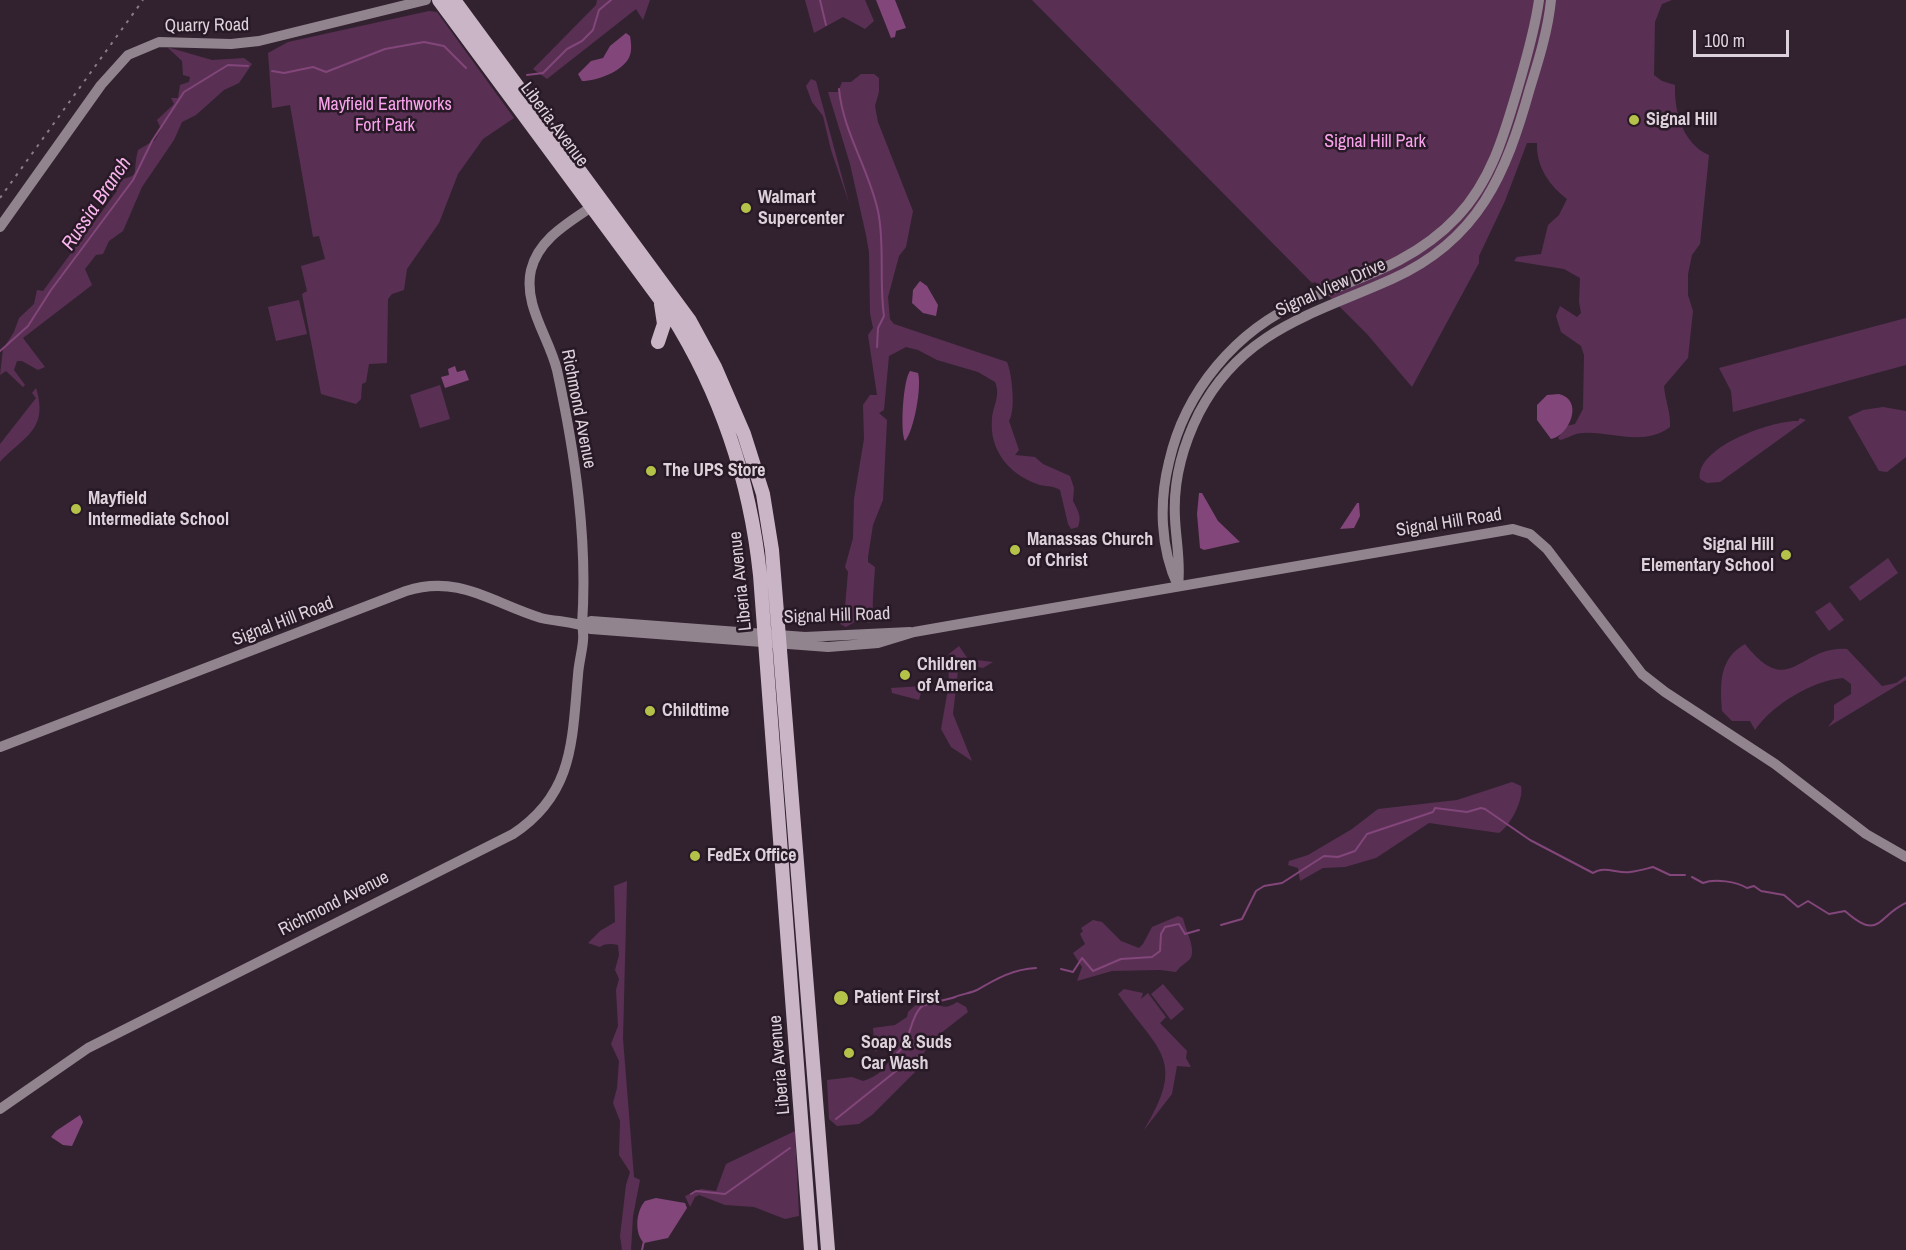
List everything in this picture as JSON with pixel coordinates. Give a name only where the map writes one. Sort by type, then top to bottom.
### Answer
[{"type":"highway","name":"Liberia Avenue","points":[[439,0],[690,321],[735,413],[754,465],[769,522],[772,639],[812,1250]]},
{"type":"highway","name":"Liberia Avenue","points":[[454,0],[597,203],[659,297],[703,370],[732,438],[755,531],[772,639],[828,1250]]},
{"type":"highway","points":[[658,342],[664,319],[659,297]]},
{"type":"main road","name":"Quarry Road","points":[[0,227],[101,85],[122,60],[138,49],[166,42],[231,44],[254,42],[426,0]]},
{"type":"main road","name":"Signal View Drive","points":[[1178,586],[1170,569],[1165,542],[1165,481],[1178,430],[1193,398],[1226,355],[1268,320],[1302,302],[1400,261],[1429,243],[1457,217],[1480,187],[1497,156],[1532,38],[1539,0]]},
{"type":"main road","name":"Signal View Drive","points":[[1178,586],[1180,567],[1174,515],[1178,478],[1192,429],[1210,395],[1233,365],[1270,333],[1305,314],[1410,270],[1438,251],[1466,225],[1492,191],[1509,159],[1546,34],[1551,0]]},
{"type":"main road","name":"Richmond Avenue","points":[[0,1109],[88,1048],[524,826],[544,808],[564,775],[571,749],[580,655],[577,641],[582,625],[585,562],[578,498],[556,370],[534,310],[529,284],[535,257],[546,242],[597,203]]},
{"type":"main road","name":"Signal Hill Road","points":[[0,747],[420,587],[457,586],[540,617],[582,625],[591,629],[772,639],[825,637],[892,631],[914,632],[1503,530],[1530,534],[1547,549],[1642,674],[1774,764],[1866,834],[1906,857]]},
{"type":"main road","name":"Signal Hill Road","points":[[582,625],[591,621],[680,627],[772,639]]},
{"type":"main road","points":[[643,633],[677,630],[680,627]]},
{"type":"green space","points":[[597,0],[650,0],[643,20],[636,9],[547,79],[533,69],[596,5]]},
{"type":"green space","points":[[805,0],[865,0],[874,21],[865,29],[843,17],[814,33]]},
{"type":"green space","name":"Signal Hill Park","points":[[1032,0],[1672,0],[1662,4],[1655,22],[1654,75],[1662,81],[1675,85],[1676,106],[1682,126],[1693,143],[1709,155],[1700,244],[1692,255],[1688,274],[1688,295],[1693,311],[1688,358],[1664,386],[1670,427],[1649,436],[1627,437],[1583,433],[1560,440],[1558,438],[1566,426],[1575,424],[1583,409],[1584,355],[1581,346],[1561,332],[1556,316],[1560,306],[1577,317],[1581,313],[1580,278],[1564,269],[1514,261],[1517,257],[1541,254],[1548,225],[1559,215],[1567,199],[1545,175],[1537,152],[1537,143],[1527,143],[1505,201],[1479,256],[1479,263],[1412,387],[1367,334],[1315,282],[1312,283]]},
{"type":"green space","name":"Mayfield Earthworks Fort Park","points":[[429,11],[437,12],[514,118],[483,139],[458,174],[439,223],[407,269],[404,290],[392,294],[388,299],[387,363],[369,364],[366,382],[362,384],[361,399],[356,404],[321,394],[302,294],[307,291],[301,266],[325,259],[319,236],[313,237],[290,105],[272,108],[268,53],[288,42]]},
{"type":"green space","points":[[167,47],[212,60],[244,58],[252,64],[239,83],[224,90],[196,115],[182,122],[174,140],[142,187],[123,231],[109,241],[103,254],[96,255],[85,269],[92,285],[23,338],[45,367],[38,370],[22,361],[17,361],[14,370],[25,385],[23,387],[6,371],[0,375],[3,349],[14,332],[19,318],[34,304],[37,290],[43,291],[117,191],[111,182],[128,178],[134,174],[138,150],[155,140],[161,129],[157,120],[174,104],[171,98],[178,98],[180,85],[189,82],[190,77],[183,75],[182,61]]},
{"type":"green space","points":[[861,74],[874,74],[879,78],[879,92],[875,106],[878,122],[913,211],[906,247],[899,256],[888,297],[890,319],[894,324],[1007,362],[1013,392],[1009,421],[1019,450],[1015,455],[1035,457],[1043,464],[1070,476],[1074,488],[1073,501],[1080,520],[1078,527],[1071,529],[1060,490],[1027,480],[1010,467],[998,451],[992,430],[997,396],[995,382],[978,372],[937,360],[918,350],[906,347],[889,356],[884,410],[879,413],[887,420],[883,500],[873,525],[868,557],[868,562],[875,567],[873,618],[870,623],[860,619],[846,627],[840,624],[844,619],[848,572],[845,567],[853,538],[854,499],[864,439],[863,405],[870,395],[877,395],[868,335],[873,328],[870,313],[869,252],[850,164],[828,92],[838,92],[842,82],[851,82]]},
{"type":"green space","points":[[811,79],[816,81],[849,203],[831,150],[823,116],[812,102],[806,86]]},
{"type":"green space","points":[[299,300],[307,334],[276,341],[268,307]]},
{"type":"green space","points":[[1906,318],[1906,365],[1733,412],[1731,391],[1719,368]]},
{"type":"green space","points":[[440,385],[450,419],[420,428],[410,395]]},
{"type":"green space","points":[[36,388],[39,402],[37,423],[32,431],[0,462],[0,444],[36,398],[32,393]]},
{"type":"green space","points":[[1883,407],[1906,411],[1906,457],[1887,472],[1879,471],[1848,417],[1863,410]]},
{"type":"green space","points":[[1800,418],[1806,420],[1720,482],[1707,483],[1700,479],[1702,467],[1722,446],[1755,430],[1798,421]]},
{"type":"green space","points":[[1888,558],[1898,573],[1860,601],[1849,587]]},
{"type":"green space","points":[[1830,602],[1844,620],[1829,631],[1815,612]]},
{"type":"green space","points":[[1745,644],[1760,660],[1773,668],[1784,670],[1831,650],[1847,649],[1882,686],[1896,683],[1906,676],[1906,680],[1828,727],[1834,719],[1834,705],[1851,694],[1851,684],[1843,678],[1819,683],[1782,703],[1755,730],[1750,721],[1732,721],[1722,711],[1721,691],[1726,664],[1736,650]]},
{"type":"green space","points":[[959,646],[968,659],[993,662],[983,668],[963,664],[958,671],[953,714],[972,761],[951,747],[941,729],[949,683],[949,654]]},
{"type":"green space","points":[[923,686],[919,700],[892,693],[891,688]]},
{"type":"green space","points":[[1512,782],[1521,786],[1520,798],[1512,819],[1499,833],[1429,823],[1376,858],[1345,867],[1323,868],[1300,881],[1298,868],[1288,865],[1289,861],[1308,855],[1352,829],[1378,809],[1457,800]]},
{"type":"green space","points":[[627,881],[623,1039],[634,1177],[640,1180],[633,1216],[631,1250],[622,1250],[620,1236],[626,1185],[630,1172],[619,1155],[620,1121],[613,1103],[617,1088],[619,1061],[611,1044],[618,1026],[616,990],[619,979],[615,970],[619,955],[618,945],[606,944],[600,947],[588,943],[600,931],[615,922],[614,886]]},
{"type":"green space","points":[[1178,916],[1183,918],[1190,939],[1192,955],[1176,972],[1112,971],[1077,981],[1082,967],[1073,953],[1085,944],[1080,934],[1083,931],[1081,928],[1093,920],[1102,922],[1121,941],[1139,948],[1152,927]]},
{"type":"green space","points":[[1163,984],[1184,1009],[1171,1020],[1151,994]]},
{"type":"green space","points":[[1124,989],[1143,993],[1141,999],[1148,993],[1166,1017],[1160,1023],[1187,1051],[1186,1058],[1191,1067],[1177,1066],[1172,1094],[1144,1130],[1164,1087],[1165,1071],[1156,1044],[1118,994]]},
{"type":"green space","points":[[924,997],[944,1007],[957,1002],[966,1007],[968,1012],[928,1043],[918,1069],[872,1115],[859,1124],[837,1126],[829,1119],[827,1080],[852,1077],[863,1081],[882,1071],[893,1052],[881,1047],[875,1052],[873,1028],[895,1025],[907,1017],[908,1012]]},
{"type":"green space","points":[[795,1131],[799,1216],[785,1219],[754,1207],[725,1205],[699,1195],[695,1197],[690,1207],[685,1196],[701,1189],[716,1191],[726,1164]]},
{"type":"shaded area","points":[[876,0],[895,0],[906,28],[896,31],[895,37],[891,38]]},
{"type":"shaded area","points":[[626,33],[630,36],[631,43],[627,61],[617,70],[602,77],[582,81],[578,74],[591,61],[603,58],[610,46]]},
{"type":"shaded area","points":[[920,281],[927,286],[938,305],[936,316],[923,313],[912,303],[913,290]]},
{"type":"shaded area","points":[[455,366],[457,372],[465,370],[469,380],[445,388],[441,377],[449,375],[448,369]]},
{"type":"shaded area","points":[[910,371],[918,373],[919,388],[914,419],[905,441],[903,406]]},
{"type":"shaded area","points":[[1559,394],[1567,397],[1571,403],[1571,417],[1564,431],[1551,439],[1537,420],[1537,405],[1547,395]]},
{"type":"shaded area","points":[[1199,493],[1202,493],[1218,521],[1240,542],[1204,550],[1200,548],[1197,514]]},
{"type":"shaded area","points":[[1359,503],[1360,516],[1354,528],[1340,529]]},
{"type":"shaded area","points":[[80,1115],[83,1122],[72,1146],[63,1145],[51,1137],[56,1131]]},
{"type":"shaded area","points":[[656,1198],[685,1203],[687,1208],[668,1238],[644,1243],[639,1234],[638,1216],[645,1201]]},
{"type":"waterway","name":"Russia Branch","points":[[527,75],[543,73],[567,49],[582,41],[593,30],[599,10],[611,0]]},
{"type":"waterway","points":[[820,0],[826,25]]},
{"type":"waterway","name":"Russia Branch","points":[[272,71],[284,73],[313,67],[326,72],[385,49],[424,42],[444,46],[466,68]]},
{"type":"waterway","name":"Russia Branch","points":[[0,351],[28,326],[51,290],[133,180],[152,141],[184,92],[228,65],[248,66]]},
{"type":"waterway","points":[[839,89],[841,105],[874,195],[880,224],[884,316],[878,328],[877,347]]},
{"type":"waterway","points":[[1221,925],[1242,919],[1256,891],[1264,886],[1282,883],[1324,856],[1338,857],[1355,851],[1367,834],[1433,812],[1435,808],[1467,812],[1485,809],[1530,840],[1593,873],[1602,870],[1630,872],[1653,867],[1670,875],[1685,875]]},
{"type":"waterway","points":[[1692,877],[1703,883],[1720,881],[1732,882],[1747,888],[1754,886],[1761,891],[1784,895],[1798,907],[1808,901],[1829,914],[1845,911],[1856,920],[1872,926],[1906,903]]},
{"type":"waterway","points":[[1061,969],[1073,972],[1082,958],[1093,971],[1121,959],[1152,957],[1160,951],[1161,934],[1165,927],[1179,924],[1185,934],[1199,930]]},
{"type":"waterway","points":[[836,1119],[901,1067],[902,1060],[897,1053],[902,1049],[914,1018],[921,1007],[975,991],[1012,972],[1036,968]]},
{"type":"waterway","points":[[691,1194],[696,1191],[725,1194],[790,1148]]},
{"type":"waterway","points":[[642,1250],[644,1241]]},
{"type":"railway","points":[[0,198],[143,0]]},
{"type":"place","name":"Signal Hill","points":[[1634,120]]},
{"type":"place","name":"Walmart Supercenter","points":[[746,208]]},
{"type":"place","name":"The UPS Store","points":[[651,471]]},
{"type":"place","name":"Mayfield Intermediate School","points":[[76,509]]},
{"type":"place","name":"Manassas Church of Christ","points":[[1015,550]]},
{"type":"place","name":"Signal Hill Elementary School","points":[[1786,555]]},
{"type":"place","name":"Children of America","points":[[905,675]]},
{"type":"place","name":"Childtime","points":[[650,711]]},
{"type":"place","name":"FedEx Office","points":[[695,856]]},
{"type":"place","name":"Patient First","points":[[841,998]]},
{"type":"place","name":"Soap & Suds Car Wash","points":[[849,1053]]}]
